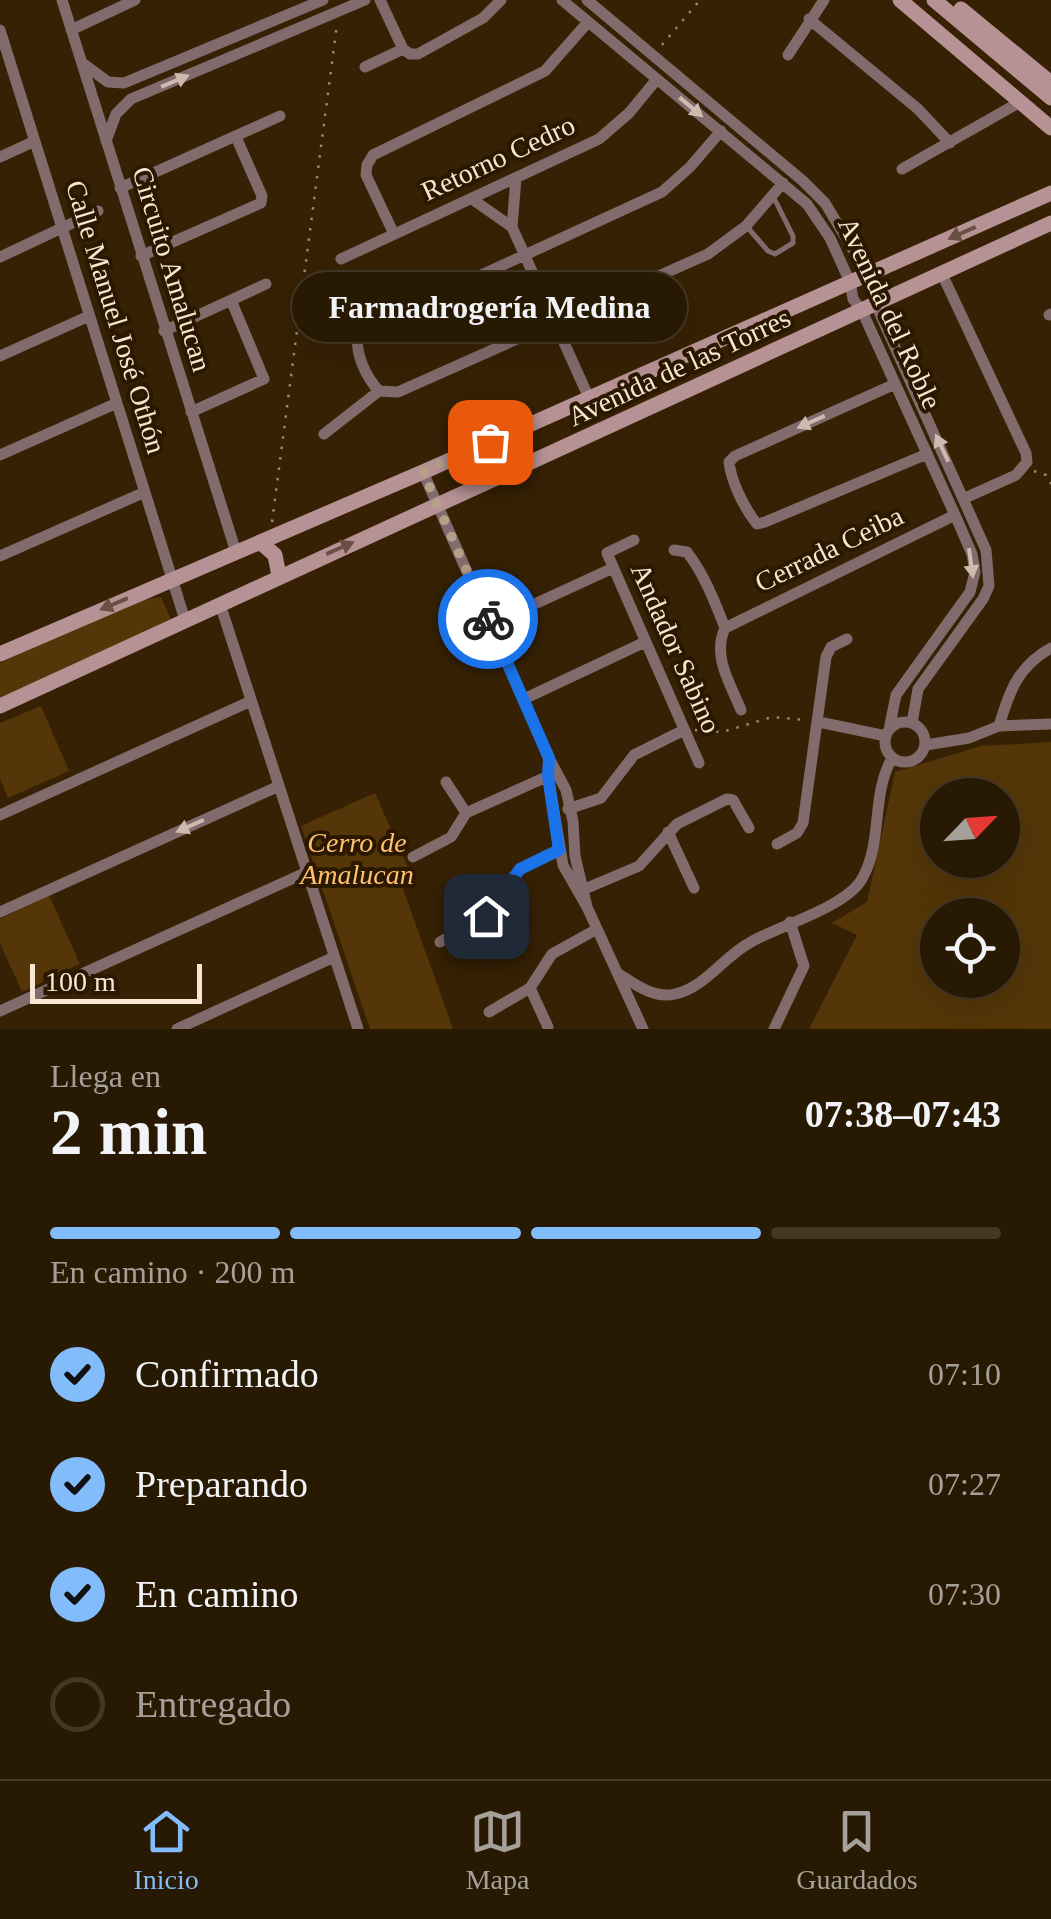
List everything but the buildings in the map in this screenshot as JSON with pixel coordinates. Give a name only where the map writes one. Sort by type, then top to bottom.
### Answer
[{"type":"street","name":"Circuito Amalucan","points":[[62,0],[236,552]]},
{"type":"street","points":[[71,30],[136,0]]},
{"type":"street","points":[[82,62],[108,82],[124,83],[323,0]]},
{"type":"street","points":[[106,141],[116,114],[131,99],[365,0]]},
{"type":"street","points":[[380,0],[410,54],[418,54],[484,18],[501,0]]},
{"type":"street","name":"Avenida del Roble","points":[[562,0],[784,183],[820,219],[858,279],[876,288],[869,308],[896,384],[972,554],[975,572],[970,592],[904,682],[892,708],[887,733]]},
{"type":"street","name":"Avenida del Roble","points":[[586,0],[825,203],[858,279],[853,298],[869,308],[964,498],[986,550],[989,586],[918,688],[912,723]]},
{"type":"street","points":[[788,55],[824,0]]},
{"type":"street","points":[[900,0],[1051,128]]},
{"type":"street","points":[[914,0],[1051,115]]},
{"type":"street","points":[[934,0],[1051,98]]},
{"type":"street","points":[[950,0],[1051,83]]},
{"type":"street","points":[[809,19],[918,109],[950,144]]},
{"type":"street","name":"Retorno Cedro","points":[[394,232],[366,175],[373,155],[545,71],[588,22]]},
{"type":"street","name":"Calle Manuel José Othón","points":[[0,30],[4,59],[35,142],[185,620]]},
{"type":"street","points":[[366,67],[404,48]]},
{"type":"street","name":"Retorno Cedro","points":[[341,259],[614,129],[658,79]]},
{"type":"street","points":[[124,83],[131,99]]},
{"type":"street","points":[[902,168],[1020,102]]},
{"type":"street","points":[[120,188],[280,116]]},
{"type":"street","points":[[379,391],[371,382],[356,346],[358,335],[368,327],[662,192],[721,131]]},
{"type":"street","points":[[141,256],[261,204],[262,196],[236,137]]},
{"type":"street","points":[[0,157],[35,142]]},
{"type":"street","points":[[516,178],[512,227],[589,398]]},
{"type":"street","points":[[324,434],[379,391],[398,392],[708,254],[746,226],[784,183]]},
{"type":"street","name":"Avenida de las Torres","points":[[0,654],[423,472],[1051,193]]},
{"type":"street","points":[[472,199],[512,227]]},
{"type":"street","points":[[0,257],[98,211]]},
{"type":"street","name":"Avenida de las Torres","points":[[0,706],[1051,223]]},
{"type":"street","points":[[942,274],[1027,462],[1023,470],[964,498]]},
{"type":"street","points":[[164,330],[266,284]]},
{"type":"street","points":[[191,412],[264,379],[231,300]]},
{"type":"street","points":[[0,356],[90,316]]},
{"type":"street","points":[[896,384],[734,456],[729,462],[737,486],[757,524],[927,454]]},
{"type":"street","points":[[0,455],[117,403]]},
{"type":"street","points":[[423,472],[572,815],[580,891]]},
{"type":"street","points":[[0,556],[145,492]]},
{"type":"street","name":"Cerrada Ceiba","points":[[725,628],[955,514]]},
{"type":"street","points":[[265,540],[275,554],[279,576]]},
{"type":"street","name":"Andador Sabino","points":[[634,540],[607,553],[700,762]]},
{"type":"street","points":[[674,550],[687,552],[696,563],[725,628],[719,641],[720,658],[741,710]]},
{"type":"street","points":[[490,624],[613,568]]},
{"type":"street","points":[[220,604],[358,1029]]},
{"type":"street","points":[[777,844],[801,829],[828,652],[847,639]]},
{"type":"street","points":[[524,699],[645,642]]},
{"type":"street","points":[[999,726],[1016,677],[1051,648]]},
{"type":"street","points":[[0,814],[251,701]]},
{"type":"street","points":[[819,722],[887,733]]},
{"type":"street","points":[[899,722],[912,723],[925,736],[926,745],[917,760],[900,762],[892,758],[885,744],[887,733],[899,722]]},
{"type":"street","points":[[926,745],[969,738],[999,726],[1051,724]]},
{"type":"street","points":[[554,820],[572,815],[601,798],[641,749],[684,730]]},
{"type":"street","points":[[619,974],[643,990],[673,995],[705,979],[752,941],[856,888],[869,862],[881,781],[892,758]]},
{"type":"street","points":[[413,858],[452,837],[466,813],[553,774]]},
{"type":"street","points":[[553,774],[559,850],[643,1029]]},
{"type":"street","points":[[446,782],[466,813]]},
{"type":"street","points":[[0,912],[279,786]]},
{"type":"street","points":[[580,891],[639,866],[676,824],[727,799],[732,800],[749,828]]},
{"type":"street","points":[[668,832],[694,888]]},
{"type":"street","points":[[440,942],[480,922],[520,869],[559,850]]},
{"type":"street","points":[[0,1011],[307,872]]},
{"type":"street","points":[[774,1029],[804,966],[790,922]]},
{"type":"street","points":[[489,1012],[530,988],[552,954],[597,928]]},
{"type":"street","points":[[177,1029],[334,957]]},
{"type":"street","points":[[530,988],[548,1026]]},
{"type":"lane","points":[[746,226],[775,254],[793,243],[773,195]]},
{"type":"path","points":[[653,56],[700,0]]},
{"type":"path","points":[[265,540],[339,12]]},
{"type":"path","points":[[1023,470],[1039,472],[1051,484]]},
{"type":"path","points":[[684,730],[722,732],[772,718],[819,722]]},
{"type":"green space","points":[[161,597],[171,619],[0,701],[0,663],[134,601]]},
{"type":"green space","points":[[41,706],[69,771],[8,798],[0,779],[0,723]]},
{"type":"green space","points":[[1051,742],[1051,1029],[809,1029],[857,935],[832,923],[867,902],[895,772],[981,746]]},
{"type":"green space","name":"Cerro de Amalucan","points":[[375,793],[410,872],[400,880],[453,1029],[370,1029],[301,826]]},
{"type":"green space","points":[[49,895],[80,964],[22,992],[0,943],[0,919]]},
{"type":"way so far","points":[[488,619],[423,472],[490,442]]},
{"type":"place","name":"Farmadrogería Medina","points":[[490,442]]},
{"type":"route","points":[[486,916],[520,869],[559,850],[549,758],[488,619]]}]
